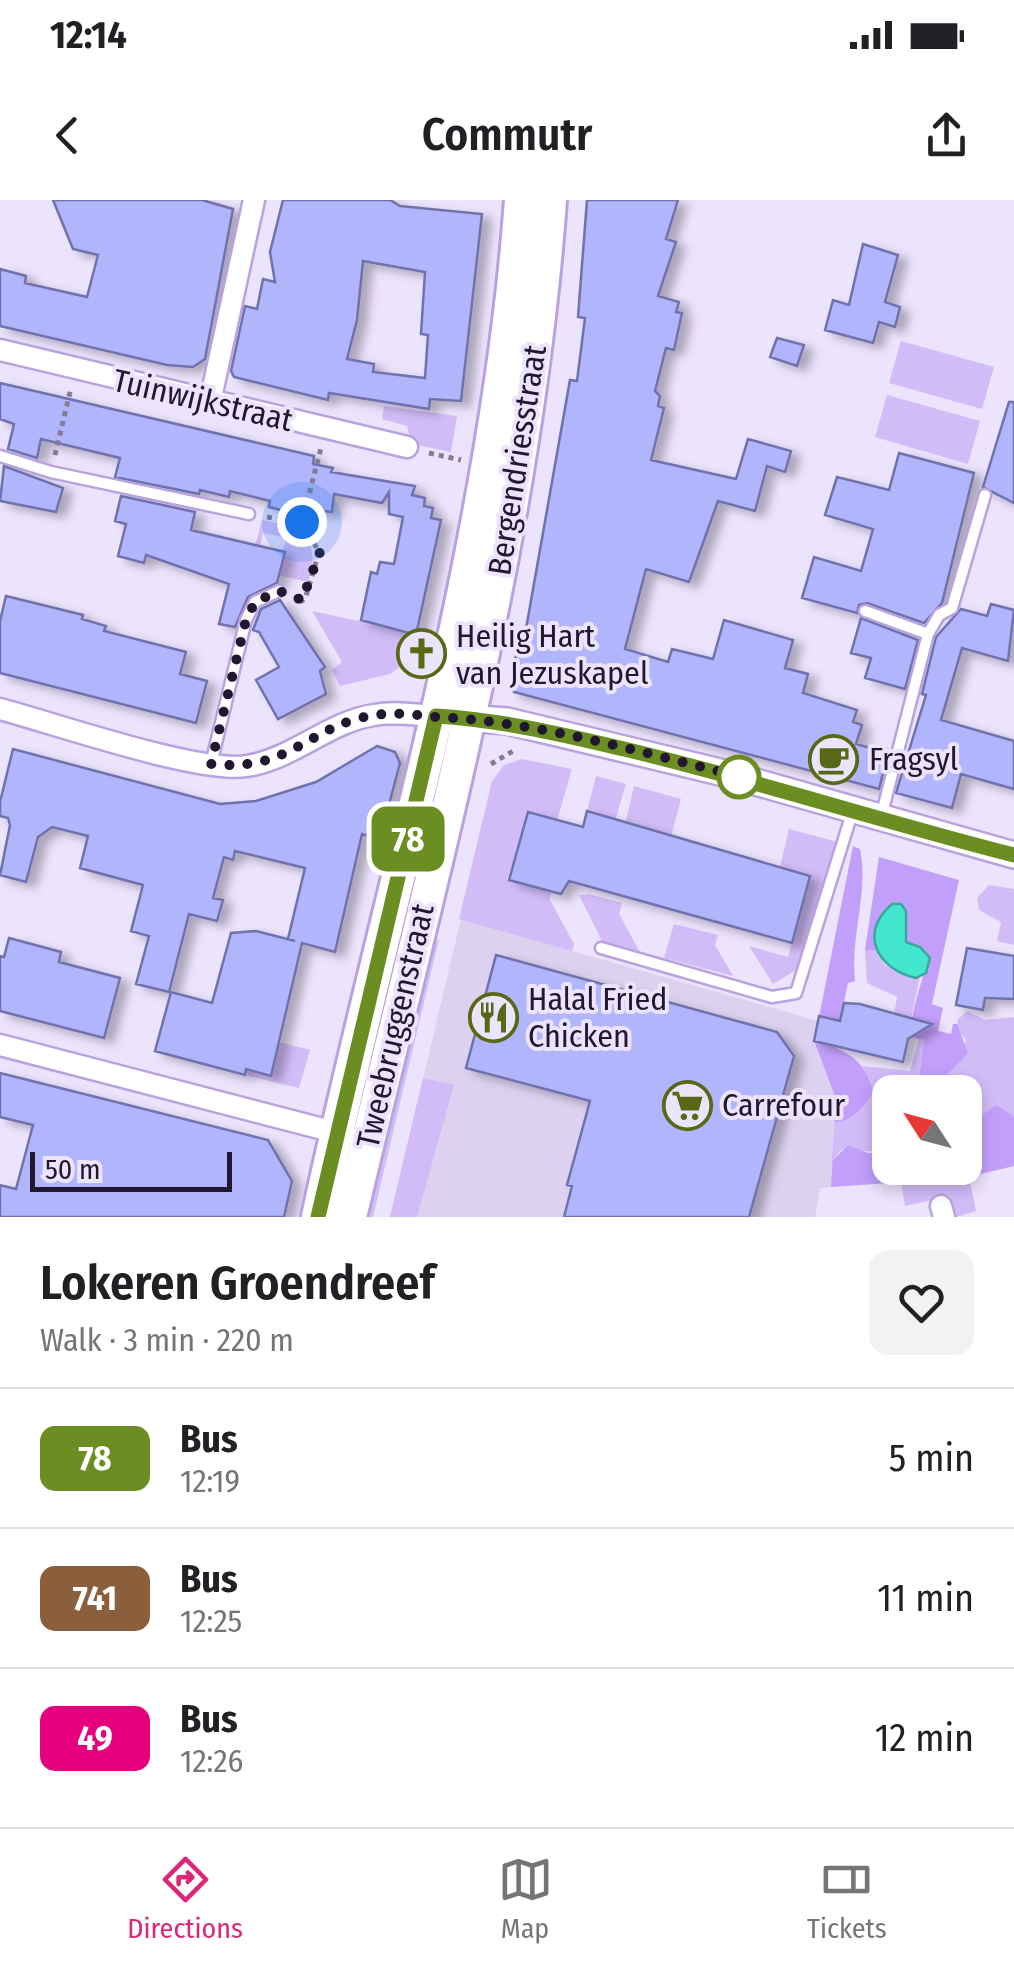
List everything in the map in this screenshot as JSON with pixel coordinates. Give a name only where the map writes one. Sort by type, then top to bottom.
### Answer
[{"type":"main road","name":"Bergendriesstraat","points":[[452,717],[521,200]]},
{"type":"main road","name":"Bergendriesstraat","points":[[452,717],[528,411],[550,200]]},
{"type":"main road","name":"Tweebruggenstraat","points":[[318,1217],[352,1136],[452,717]]},
{"type":"main road","name":"Tweebruggenstraat","points":[[350,1217],[352,1136]]},
{"type":"street","points":[[210,402],[254,200]]},
{"type":"street","name":"Tuinwijkstraat","points":[[0,350],[407,448]]},
{"type":"street","points":[[0,709],[211,764],[241,767],[274,761],[334,728],[374,715],[452,717],[525,725],[853,809],[1014,855]]},
{"type":"street","points":[[0,1044],[352,1136]]},
{"type":"lane","points":[[0,456],[51,472],[250,514]]},
{"type":"lane","points":[[881,817],[928,634],[938,615],[952,608],[985,495]]},
{"type":"lane","points":[[211,764],[246,620],[255,602],[279,591]]},
{"type":"lane","points":[[865,611],[928,634]]},
{"type":"lane","points":[[601,948],[772,996],[796,992],[853,809]]},
{"type":"path","points":[[51,472],[76,370]]},
{"type":"path","points":[[279,591],[302,600],[312,584],[320,552],[302,522],[326,429]]},
{"type":"path","points":[[407,448],[461,460]]},
{"type":"path","points":[[250,514],[302,522]]},
{"type":"shaded area","points":[[901,341],[994,367],[982,409],[889,383]]},
{"type":"shaded area","points":[[887,395],[980,421],[968,464],[875,437]]},
{"type":"shaded area","points":[[384,406],[457,416],[451,452],[412,444],[407,426],[382,419]]},
{"type":"shaded area","points":[[262,520],[303,528],[311,548],[308,582],[277,575],[286,538],[263,533],[255,569],[242,595]]},
{"type":"shaded area","points":[[312,611],[415,633],[412,658],[390,674],[340,686],[332,670],[342,662]]},
{"type":"shaded area","points":[[522,759],[572,769],[556,824],[510,871],[507,879],[551,892],[550,900],[574,944],[572,951],[459,919],[492,781],[504,765]]},
{"type":"shaded area","points":[[596,776],[626,784],[615,821],[588,811],[585,819]]},
{"type":"shaded area","points":[[634,786],[681,799],[671,837],[626,821]]},
{"type":"shaded area","points":[[789,829],[838,842],[803,966],[773,984],[749,946],[788,957],[810,876],[780,867]]},
{"type":"shaded area","points":[[853,846],[860,849],[862,865],[855,981],[848,983],[840,1021],[819,1017]]},
{"type":"shaded area","points":[[879,857],[959,880],[932,1004],[943,1008],[938,1031],[951,1034],[953,1024],[957,1024],[968,1053],[947,1075],[919,1075],[924,1040],[911,1037],[911,1025],[924,973],[925,951],[906,942],[901,904],[876,936],[876,950],[865,950]]},
{"type":"shaded area","points":[[989,885],[1014,889],[1014,945],[997,941],[1001,922],[979,910],[977,898]]},
{"type":"shaded area","points":[[579,895],[622,903],[619,914],[640,952],[602,941]]},
{"type":"shaded area","points":[[892,904],[901,904],[906,911],[906,942],[920,947],[930,958],[926,973],[916,978],[891,967],[877,948],[876,927]]},
{"type":"shaded area","points":[[461,919],[818,1021],[814,1043],[836,1099],[831,1187],[820,1188],[815,1217],[390,1217]]},
{"type":"shaded area","points":[[674,924],[718,935],[715,945],[733,976],[664,958]]},
{"type":"shaded area","points":[[439,939],[373,1217],[367,1217],[431,942]]},
{"type":"shaded area","points":[[865,950],[876,950],[885,965],[910,977],[920,976],[911,1019],[894,1015],[897,997],[867,983]]},
{"type":"shaded area","points":[[967,1011],[985,1020],[1014,1017],[1014,1117],[982,1115],[982,1075],[948,1075],[966,1040],[957,1029],[958,1019]]},
{"type":"shaded area","points":[[919,1039],[924,1040],[919,1075],[872,1075],[872,1152],[842,1149],[832,1161],[835,1121],[871,1082],[862,1066],[910,1071]]},
{"type":"shaded area","points":[[814,1041],[852,1057],[866,1072],[872,1094],[852,1116],[835,1122],[833,1160],[848,1145],[872,1153],[872,1184],[831,1187],[836,1099]]},
{"type":"shaded area","points":[[279,1042],[310,1050],[299,1088],[245,1075],[246,1069],[271,1075]]},
{"type":"shaded area","points":[[423,1078],[454,1085],[417,1217],[390,1217]]},
{"type":"shaded area","points":[[997,1105],[1014,1117],[1014,1166],[982,1174],[982,1116]]},
{"type":"shaded area","points":[[902,1185],[971,1185],[976,1211],[956,1217],[950,1196],[905,1206]]},
{"type":"building","points":[[53,200],[202,200],[233,209],[205,359],[193,367],[167,365],[0,326],[0,269],[26,276],[25,283],[87,297],[98,255],[73,249]]},
{"type":"building","points":[[283,200],[390,200],[400,206],[482,214],[461,401],[430,399],[429,409],[329,393],[328,400],[234,377],[231,371],[245,306],[257,309],[263,279],[275,282],[270,252]],"holes":[[[363,261],[425,272],[421,334],[428,335],[425,378],[373,372],[374,364],[347,359],[357,320]]]},
{"type":"building","points":[[587,200],[678,200],[666,239],[676,242],[658,296],[679,302],[676,312],[682,313],[674,350],[666,348],[655,391],[660,396],[658,406],[664,408],[651,460],[736,479],[748,439],[791,451],[785,472],[767,466],[755,511],[718,501],[689,582],[646,569],[625,649],[668,662],[672,649],[713,659],[724,620],[793,640],[785,668],[808,674],[803,693],[857,710],[853,722],[862,725],[856,744],[888,753],[879,789],[514,692],[510,683],[522,628],[526,629],[570,380],[577,381],[585,318],[578,317]]},
{"type":"building","points":[[863,244],[898,255],[885,302],[900,307],[895,327],[879,322],[873,343],[825,330],[833,300],[849,305]]},
{"type":"building","points":[[777,338],[804,345],[797,366],[770,357]]},
{"type":"building","points":[[0,383],[314,456],[313,464],[333,468],[331,472],[415,486],[412,495],[425,498],[424,506],[433,508],[431,518],[441,520],[416,635],[361,620],[371,572],[377,574],[380,562],[394,564],[403,517],[389,514],[389,492],[382,503],[334,494],[332,512],[294,507],[292,513],[269,507],[270,501],[230,491],[229,497],[200,490],[199,494],[115,477],[120,458],[41,439],[37,458],[8,449],[14,424],[0,419]]},
{"type":"building","points":[[1009,402],[1014,402],[1014,503],[983,487]]},
{"type":"building","points":[[899,453],[974,473],[942,603],[924,623],[867,603],[859,605],[857,613],[802,598],[814,557],[861,571],[873,529],[825,515],[837,477],[889,490]]},
{"type":"building","points":[[4,466],[63,488],[56,512],[0,501]]},
{"type":"building","points":[[121,496],[195,512],[191,530],[285,552],[277,583],[248,597],[235,627],[219,624],[229,584],[146,555],[144,563],[118,556],[126,524],[115,521]]},
{"type":"building","points":[[6,596],[83,615],[82,619],[106,626],[104,631],[186,652],[180,674],[207,681],[196,723],[0,673],[0,621]]},
{"type":"building","points":[[280,600],[325,667],[320,671],[326,694],[278,719],[256,680],[279,667],[259,632],[253,630],[261,609]]},
{"type":"building","points":[[991,604],[1014,610],[1008,661],[962,648],[941,720],[1014,741],[1014,789],[961,774],[952,808],[896,793],[926,695],[922,694],[936,637],[961,609],[987,616]]},
{"type":"building","points":[[861,618],[918,640],[905,689],[865,678],[871,658],[851,653]]},
{"type":"building","points":[[377,746],[395,752],[400,763],[380,839],[362,834],[335,952],[302,943],[271,1076],[246,1069],[245,1075],[155,1051],[171,992],[212,1003],[231,933],[256,931],[295,941],[288,939],[305,868],[235,851],[233,860],[224,857],[213,898],[223,900],[217,921],[189,914],[169,992],[136,984],[149,936],[131,931],[143,885],[80,868],[88,836],[52,827],[38,837],[26,882],[0,875],[10,825],[8,818],[0,816],[0,802],[13,749],[220,804],[256,801],[316,782]]},
{"type":"building","points":[[587,811],[810,876],[792,943],[569,881],[561,894],[509,880],[528,812],[583,827]]},
{"type":"building","points":[[9,938],[61,952],[59,962],[120,978],[104,1038],[0,1011],[0,956],[4,957]]},
{"type":"building","points":[[967,948],[1014,956],[1014,999],[985,998],[983,1010],[956,1005]]},
{"type":"building","points":[[496,955],[777,1032],[794,1056],[749,1217],[564,1217],[572,1186],[567,1185],[590,1101],[466,1068]]},
{"type":"building","points":[[844,1003],[932,1024],[908,1039],[903,1062],[814,1041],[819,1016],[840,1021]]},
{"type":"building","points":[[0,1073],[268,1140],[292,1181],[284,1217],[0,1217],[0,1185],[16,1189],[33,1125],[0,1117]]},
{"type":"bus line","name":"78","points":[[318,1217],[436,716],[507,721],[776,786],[1014,855]]},
{"type":"place","name":"Heilig Hart van Jezuskapel","points":[[421,654]]},
{"type":"place","name":"Fragsyl","points":[[834,759]]},
{"type":"place","name":"Halal Fried Chicken","points":[[493,1017]]},
{"type":"place","name":"Carrefour","points":[[687,1105]]},
{"type":"route","points":[[302,522],[320,552],[312,584],[302,600],[279,591],[255,602],[246,620],[211,764],[241,767],[274,761],[334,728],[374,715],[408,714],[507,721],[750,779],[739,777]]}]
